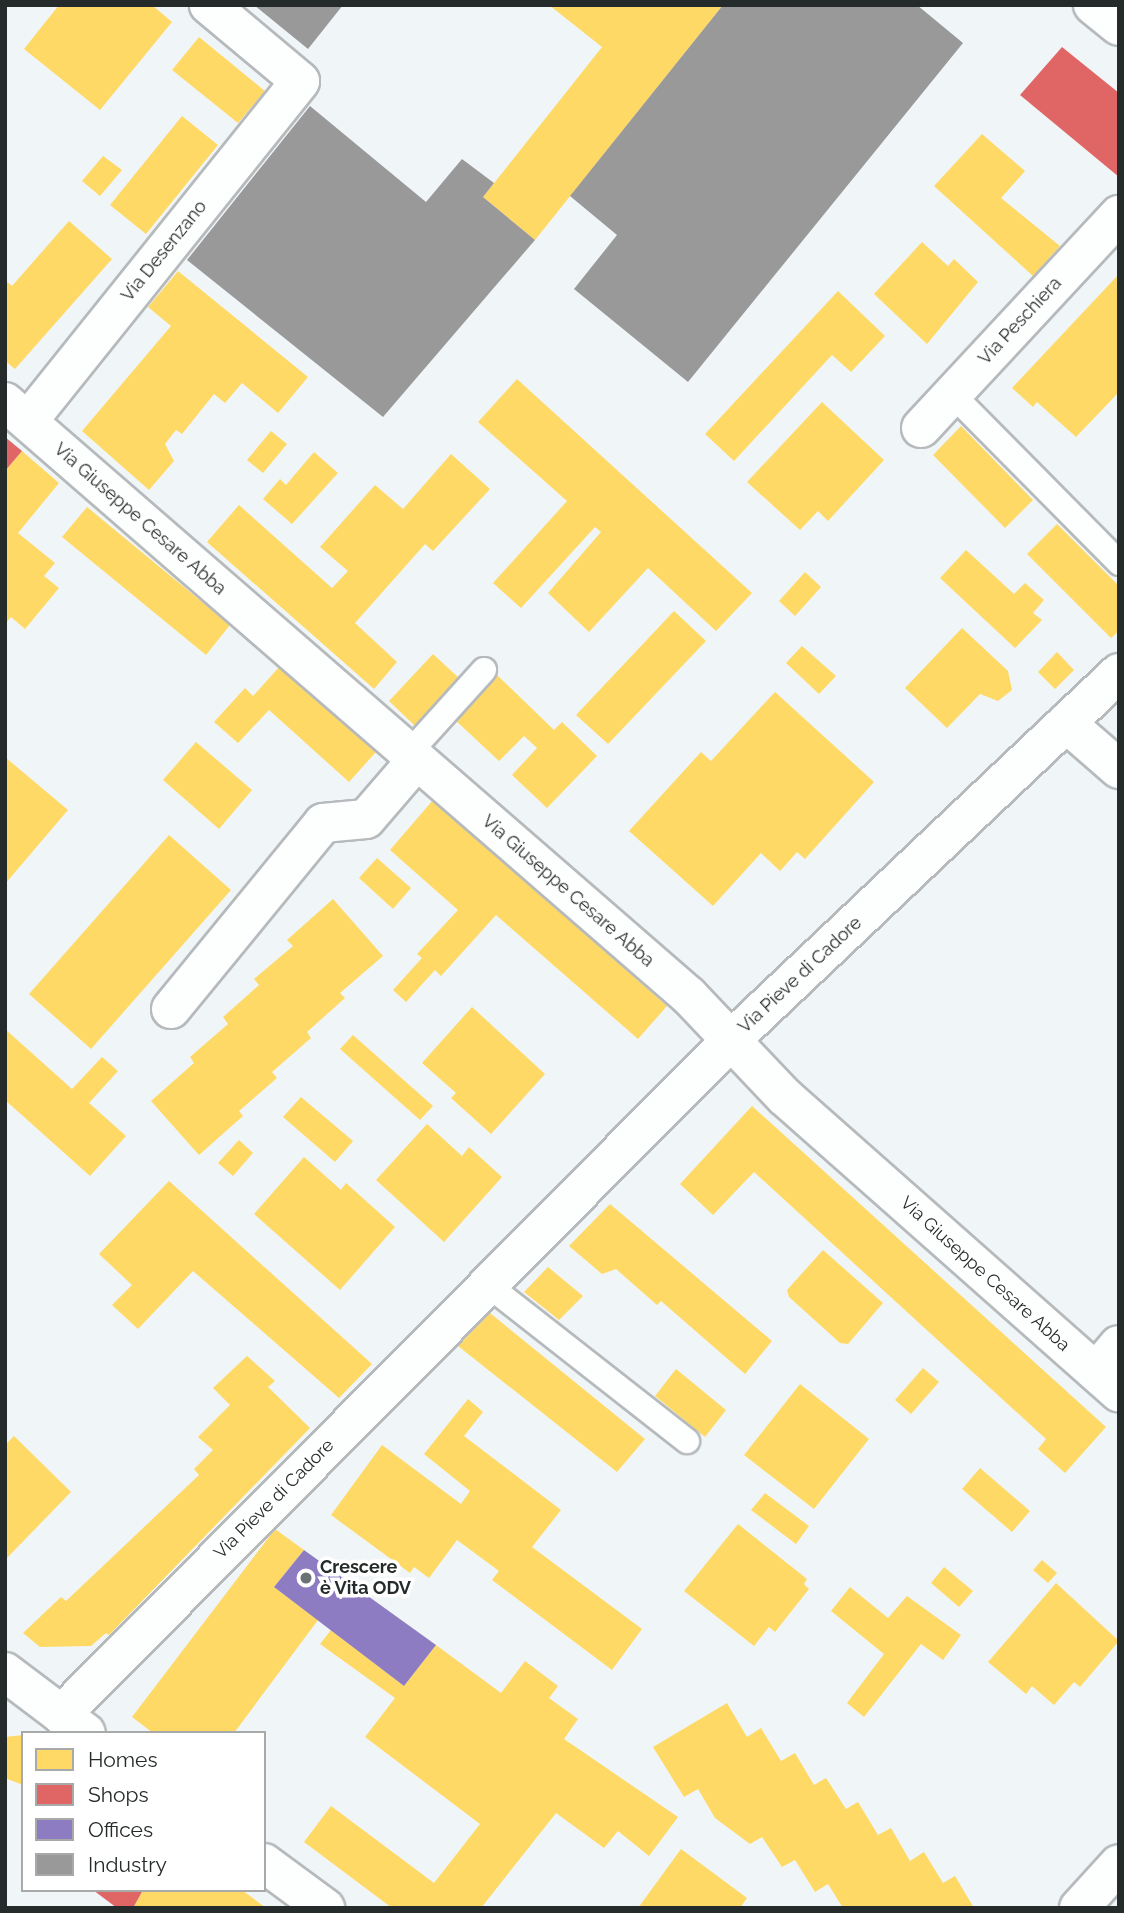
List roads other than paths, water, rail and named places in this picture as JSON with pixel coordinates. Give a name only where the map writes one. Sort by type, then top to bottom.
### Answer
[{"type":"street","name":"Via Desenzano","points":[[17,412],[300,80],[209,5]]},
{"type":"street","points":[[1093,5],[1119,26]]},
{"type":"street","name":"Via Peschiera","points":[[921,428],[1119,215]]},
{"type":"street","name":"Via Giuseppe Cesare Abba","points":[[17,412],[689,996],[785,1097],[1111,1370]]},
{"type":"street","name":"Via Pieve di Cadore","points":[[73,1724],[488,1284],[731,1040],[1119,673]]},
{"type":"street","points":[[1066,723],[1119,769]]},
{"type":"street","points":[[171,1009],[323,822],[366,819],[413,756]]},
{"type":"street","points":[[5,1672],[73,1724]]},
{"type":"street","points":[[266,1864],[325,1908]]},
{"type":"street","points":[[1080,1908],[1119,1864]]},
{"type":"lane","points":[[952,394],[1119,563]]},
{"type":"lane","points":[[413,756],[484,670]]},
{"type":"lane","points":[[488,1284],[687,1441]]},
{"type":"place","name":"Crescere è Vita ODV","points":[[306,1578]]}]
